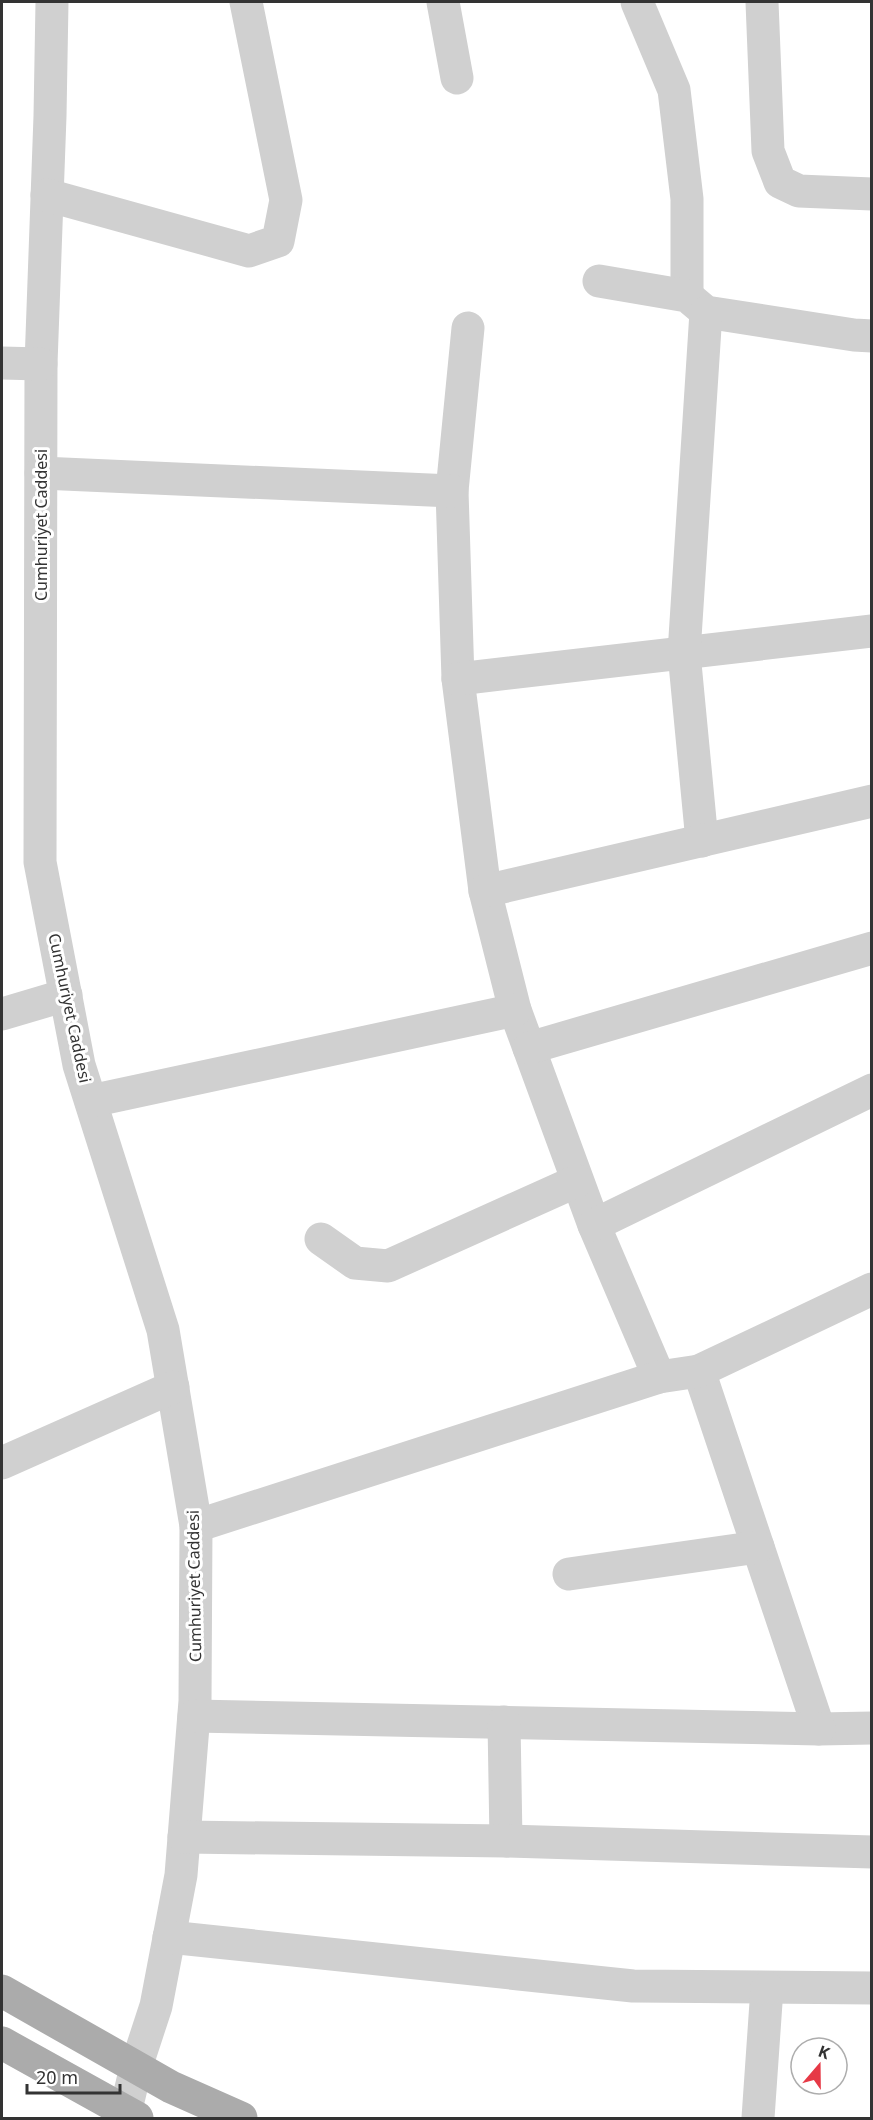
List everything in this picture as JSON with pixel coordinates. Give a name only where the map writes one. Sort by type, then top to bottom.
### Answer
[{"type":"main road","points":[[2,1991],[171,2087],[241,2118]]},
{"type":"main road","points":[[2,2043],[129,2117]]},
{"type":"street","name":"Cumhuriyet Caddesi","points":[[52,2],[41,364],[40,862],[79,1065],[163,1330],[196,1526],[194,1716],[181,1875],[156,2006],[136,2067],[129,2117]]},
{"type":"street","points":[[47,195],[249,251],[278,241],[286,200],[246,2]]},
{"type":"street","points":[[443,2],[458,78]]},
{"type":"street","points":[[637,2],[674,90],[697,304],[684,653],[702,840]]},
{"type":"street","points":[[762,2],[768,151],[780,182],[799,191],[872,194]]},
{"type":"street","points":[[598,281],[697,304],[854,335],[872,336]]},
{"type":"street","points":[[468,328],[452,491],[458,679],[485,891],[515,1010],[594,1225],[659,1377]]},
{"type":"street","points":[[2,363],[41,364]]},
{"type":"street","points":[[41,473],[452,491]]},
{"type":"street","points":[[458,679],[872,631]]},
{"type":"street","points":[[485,891],[872,801]]},
{"type":"street","points":[[529,1048],[872,948]]},
{"type":"street","points":[[2,1014],[66,996]]},
{"type":"street","points":[[91,1101],[515,1010]]},
{"type":"street","points":[[594,1225],[872,1090]]},
{"type":"street","points":[[321,1239],[355,1263],[388,1266],[577,1180]]},
{"type":"street","points":[[196,1526],[659,1377],[699,1371],[872,1289]]},
{"type":"street","points":[[699,1371],[819,1729]]},
{"type":"street","points":[[2,1462],[173,1387]]},
{"type":"street","points":[[569,1574],[758,1547]]},
{"type":"street","points":[[194,1716],[819,1729],[872,1728]]},
{"type":"street","points":[[504,1722],[506,1841]]},
{"type":"street","points":[[184,1836],[506,1841],[872,1852]]},
{"type":"street","points":[[170,1937],[633,1986],[872,1988]]},
{"type":"street","points":[[758,2118],[767,1988]]}]
